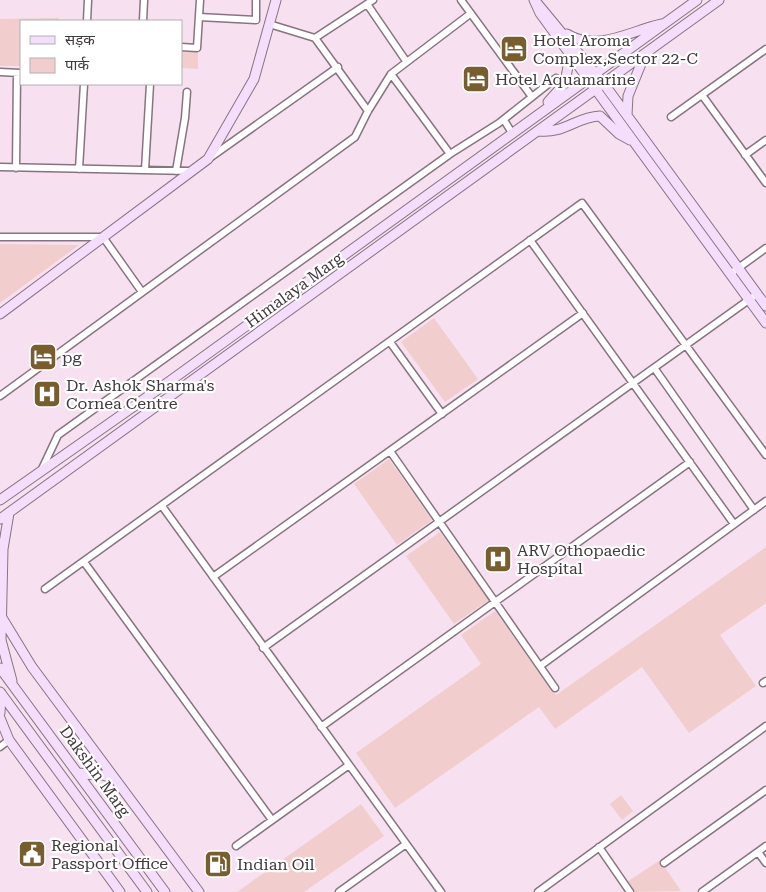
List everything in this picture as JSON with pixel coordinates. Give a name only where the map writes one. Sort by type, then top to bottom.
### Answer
[{"type":"main road","points":[[0,314],[208,159],[254,79],[276,0]]},
{"type":"main road","points":[[534,0],[561,29],[596,73],[766,306]]},
{"type":"main road","points":[[534,0],[540,13],[595,90],[766,323]]},
{"type":"main road","name":"Himalaya Marg","points":[[0,500],[170,381],[698,0]]},
{"type":"main road","name":"Himalaya Marg","points":[[0,519],[719,0]]},
{"type":"main road","points":[[561,29],[576,39],[599,41],[618,38],[666,23]]},
{"type":"main road","points":[[627,114],[628,96],[645,54]]},
{"type":"main road","points":[[539,114],[565,83],[570,55]]},
{"type":"main road","points":[[539,131],[552,132],[586,116],[600,116],[619,134],[633,141]]},
{"type":"main road","points":[[9,513],[3,549],[1,640],[14,686]]},
{"type":"main road","points":[[1,616],[32,667],[199,892]]},
{"type":"main road","name":"Dakshin Marg","points":[[0,668],[165,892]]},
{"type":"main road","points":[[0,714],[1,692]]},
{"type":"main road","name":"Dakshin Marg","points":[[1,692],[147,892]]},
{"type":"main road","points":[[0,718],[9,740],[120,892]]},
{"type":"main road","points":[[78,774],[103,775],[115,779]]},
{"type":"street","points":[[87,20],[88,0]]},
{"type":"street","points":[[143,20],[144,0]]},
{"type":"street","points":[[182,47],[197,48],[200,0]]},
{"type":"street","points":[[199,17],[256,20],[256,0]]},
{"type":"street","points":[[461,0],[532,97]]},
{"type":"street","points":[[316,38],[370,2],[406,61]]},
{"type":"street","points":[[0,396],[354,137],[391,74],[470,14]]},
{"type":"street","points":[[269,24],[316,38],[368,111]]},
{"type":"street","points":[[671,117],[766,49]]},
{"type":"street","points":[[208,159],[338,67]]},
{"type":"street","points":[[0,72],[19,73],[16,168]]},
{"type":"street","points":[[391,74],[450,154]]},
{"type":"street","points":[[40,471],[58,435],[450,154],[504,120],[556,78]]},
{"type":"street","points":[[80,169],[84,85]]},
{"type":"street","points":[[145,170],[150,85]]},
{"type":"street","points":[[176,171],[185,118],[187,92]]},
{"type":"street","points":[[702,95],[766,184]]},
{"type":"street","points":[[504,120],[512,133]]},
{"type":"street","points":[[746,155],[766,140]]},
{"type":"street","points":[[0,167],[192,171]]},
{"type":"street","points":[[45,589],[582,203],[766,455]]},
{"type":"street","points":[[0,237],[103,237],[142,292]]},
{"type":"street","points":[[530,240],[734,524]]},
{"type":"street","points":[[730,274],[766,248]]},
{"type":"street","points":[[264,648],[758,294]]},
{"type":"street","points":[[213,577],[583,313]]},
{"type":"street","points":[[390,342],[442,414]]},
{"type":"street","points":[[655,369],[754,510]]},
{"type":"street","points":[[390,451],[555,688]]},
{"type":"street","points":[[321,727],[690,462]]},
{"type":"street","points":[[540,666],[766,501]]},
{"type":"street","points":[[162,506],[441,892]]},
{"type":"street","points":[[84,562],[272,820]]},
{"type":"street","points":[[538,892],[766,726]]},
{"type":"street","points":[[0,747],[9,740]]},
{"type":"street","points":[[236,846],[349,765]]},
{"type":"street","points":[[664,863],[766,790]]},
{"type":"street","points":[[339,892],[406,844]]},
{"type":"street","points":[[702,892],[766,846]]},
{"type":"street","points":[[599,847],[630,892]]},
{"type":"street","points":[[758,852],[766,863]]},
{"type":"green space","points":[[59,18],[59,20],[20,20],[20,66],[0,66],[0,19]]},
{"type":"green space","points":[[182,51],[198,51],[198,69],[182,68]]},
{"type":"green space","points":[[0,244],[79,245],[0,303]]},
{"type":"green space","points":[[434,318],[478,379],[445,402],[401,342]]},
{"type":"green space","points":[[389,459],[432,520],[397,545],[354,484]]},
{"type":"green space","points":[[440,532],[489,600],[454,624],[406,556]]},
{"type":"green space","points":[[766,547],[766,603],[720,635],[756,686],[689,733],[642,667],[555,729],[539,707],[395,808],[356,753],[481,664],[461,635],[495,611],[556,695]]},
{"type":"green space","points":[[621,795],[633,811],[622,820],[610,804]]},
{"type":"green space","points":[[361,804],[384,836],[304,892],[237,892]]},
{"type":"green space","points":[[660,860],[681,891],[634,892],[627,882]]},
{"type":"place","name":"Hotel Aroma Complex,Sector 22-C","points":[[514,49]]},
{"type":"place","name":"Hotel Aquamarine","points":[[476,79]]},
{"type":"place","name":"pg","points":[[43,357]]},
{"type":"place","name":"Dr. Ashok Sharma's Cornea Centre","points":[[47,394]]},
{"type":"place","name":"ARV Othopaedic Hospital","points":[[498,559]]},
{"type":"place","name":"Regional Passport Office","points":[[32,854]]},
{"type":"place","name":"Indian Oil","points":[[218,864]]}]
